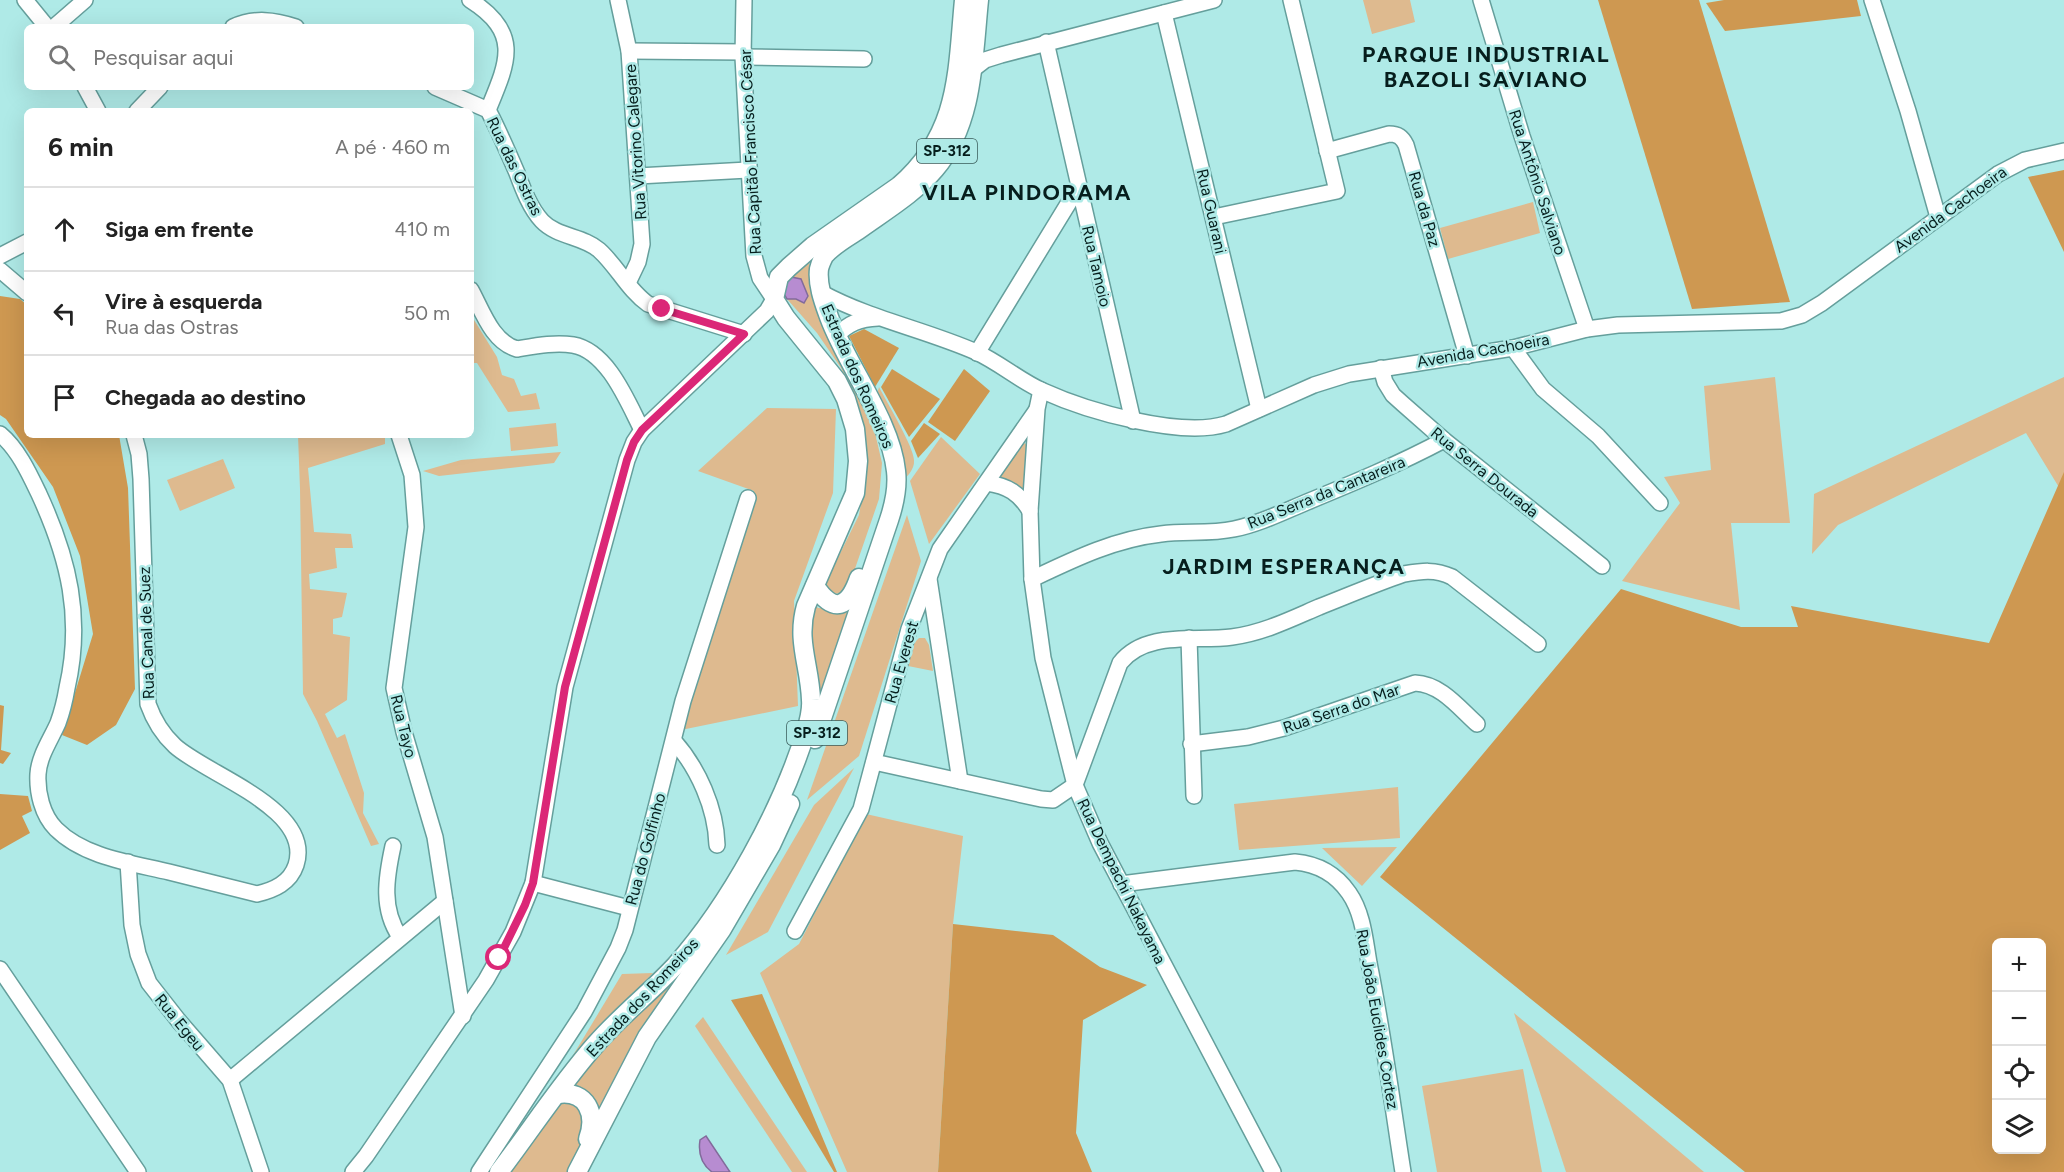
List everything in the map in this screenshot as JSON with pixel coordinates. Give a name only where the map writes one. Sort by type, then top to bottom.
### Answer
[{"type":"main road","name":"SP-312","points":[[774,299],[779,278],[789,267],[813,246],[899,186],[930,152],[947,119],[956,88],[964,0]]},
{"type":"main road","name":"Estrada dos Romeiros","points":[[577,1172],[647,1037],[722,929],[771,845],[798,787],[893,505],[896,470],[874,408],[836,336],[822,293],[819,274],[824,257],[836,245],[917,187],[945,155],[957,132],[966,105],[979,0]]},
{"type":"main road","name":"Estrada dos Romeiros","points":[[499,1172],[597,1042],[699,938],[723,902],[784,791],[810,714],[811,699],[801,640],[802,620],[855,493],[858,460],[855,429],[846,399],[837,381],[786,318],[774,299]]},
{"type":"main road","points":[[815,586],[828,601],[839,604],[848,601],[854,593],[882,505],[886,485],[885,434]]},
{"type":"main road","points":[[558,1094],[570,1092],[580,1097],[592,1116],[591,1130],[577,1172]]},
{"type":"street","points":[[25,0],[45,24]]},
{"type":"street","points":[[57,24],[85,0]]},
{"type":"street","points":[[470,0],[493,17],[500,26],[506,48],[506,62],[488,110]]},
{"type":"street","name":"Rua Vitorino Calegare","points":[[618,0],[628,51],[642,244],[638,262],[628,283]]},
{"type":"street","name":"Rua Capitão Francisco César","points":[[744,0],[743,54],[754,256],[760,278],[774,299]]},
{"type":"street","points":[[972,70],[985,60],[1046,42],[1214,0]]},
{"type":"street","points":[[1214,217],[1337,190],[1291,0]]},
{"type":"street","name":"Rua Antônio Salviano","points":[[1481,0],[1522,135],[1587,329]]},
{"type":"street","points":[[1872,0],[1908,111],[1938,217]]},
{"type":"street","name":"Rua Guarani","points":[[1164,12],[1259,409]]},
{"type":"street","points":[[243,24],[255,21],[277,21],[286,24]]},
{"type":"street","name":"Rua Tamoio","points":[[1046,42],[1133,420]]},
{"type":"street","points":[[628,51],[864,59]]},
{"type":"street","points":[[87,90],[96,108]]},
{"type":"street","points":[[140,108],[157,90]]},
{"type":"street","name":"Rua das Ostras","points":[[442,90],[488,110],[523,189],[542,222],[551,228],[586,241],[599,250],[637,296],[648,304],[744,334]]},
{"type":"street","name":"Rua da Paz","points":[[1327,151],[1389,134],[1396,134],[1402,138],[1406,145],[1467,356]]},
{"type":"street","name":"Avenida Cachoeira","points":[[822,293],[977,353],[1041,390],[1068,401],[1133,420],[1195,429],[1211,429],[1314,385],[1349,374],[1513,348],[1587,329],[1618,325],[1780,321],[1802,315],[1822,303],[2011,165],[2064,151]]},
{"type":"street","points":[[638,176],[748,170]]},
{"type":"street","points":[[977,353],[1079,186]]},
{"type":"street","points":[[0,256],[24,244]]},
{"type":"street","points":[[0,270],[24,290]]},
{"type":"street","points":[[474,295],[496,335],[510,347],[517,349],[562,344],[576,345],[592,354],[607,367],[642,430]]},
{"type":"street","points":[[353,1172],[463,1016],[499,958],[525,905],[533,883],[565,687],[627,460],[634,442],[642,430],[767,311],[774,299]]},
{"type":"street","name":"Avenida Cachoeira","points":[[836,336],[853,322],[884,318]]},
{"type":"street","points":[[1513,348],[1543,388],[1598,436],[1660,503]]},
{"type":"street","name":"Rua Serra Dourada","points":[[1381,368],[1385,381],[1394,395],[1444,440],[1602,566]]},
{"type":"street","name":"Rua Dempachi Nakayama","points":[[1041,390],[1030,511],[1032,579],[1043,658],[1075,785],[1100,843],[1273,1172]]},
{"type":"street","name":"Rua Everest","points":[[795,931],[861,808],[909,629],[940,549],[1038,409]]},
{"type":"street","name":"Rua Canal de Suez","points":[[0,434],[11,446],[29,475],[57,535],[68,569],[75,619],[74,651],[67,689],[58,723],[38,772],[39,793],[50,822],[68,839],[102,854],[128,862],[257,894],[272,890],[282,885],[292,874],[296,864],[297,851],[294,838],[282,817],[264,801],[205,768],[176,747],[160,730],[148,704],[140,462],[135,438]]},
{"type":"street","name":"Rua Tayo","points":[[400,438],[412,475],[416,527],[394,688],[399,716],[435,837],[463,1016]]},
{"type":"street","name":"Rua Serra da Cantareira","points":[[1032,579],[1092,551],[1136,538],[1162,534],[1199,534],[1234,529],[1263,520],[1395,466],[1444,440]]},
{"type":"street","points":[[987,483],[1002,485],[1013,490],[1021,497],[1030,511]]},
{"type":"street","name":"Rua do Golfinho","points":[[479,1172],[584,1012],[618,948],[625,930],[674,741],[682,701],[748,498]]},
{"type":"street","points":[[874,762],[1041,800],[1053,800],[1075,785],[1120,663],[1126,655],[1134,650],[1170,639],[1232,637],[1272,627],[1404,574],[1439,571],[1452,577],[1538,644]]},
{"type":"street","points":[[928,576],[960,781]]},
{"type":"street","points":[[1189,638],[1194,796]]},
{"type":"street","name":"Rua Serra do Mar","points":[[1191,744],[1248,737],[1284,728],[1415,682],[1427,683],[1437,688],[1478,724]]},
{"type":"street","points":[[674,741],[687,755],[702,783],[717,833],[717,845]]},
{"type":"street","points":[[393,846],[387,870],[386,891],[391,924],[400,937]]},
{"type":"street","name":"Rua Egeu","points":[[128,862],[132,926],[138,954],[149,983],[230,1080],[261,1172]]},
{"type":"street","name":"Rua João Euclides Cortez","points":[[1121,884],[1295,862],[1311,864],[1326,870],[1338,880],[1349,893],[1359,914],[1376,996],[1403,1172]]},
{"type":"street","points":[[533,883],[629,908]]},
{"type":"street","points":[[230,1080],[445,901]]},
{"type":"street","points":[[0,969],[138,1172]]},
{"type":"shaded area","points":[[1363,0],[1410,0],[1415,22],[1372,34]]},
{"type":"shaded area","points":[[1598,0],[1699,0],[1790,302],[1692,309]]},
{"type":"shaded area","points":[[1724,0],[1857,0],[1861,16],[1725,31],[1706,3]]},
{"type":"shaded area","points":[[2064,170],[2064,252],[2028,177]]},
{"type":"shaded area","points":[[1533,202],[1540,233],[1448,259],[1440,228]]},
{"type":"shaded area","points":[[809,260],[812,281],[840,362],[873,424],[882,463],[879,499],[848,589],[836,594],[827,590],[827,580],[859,515],[865,479],[852,392],[841,368],[817,333],[787,299],[784,280]]},
{"type":"shaded area","points":[[791,277],[801,279],[808,296],[804,303],[796,299],[787,299],[784,294],[784,280]]},
{"type":"shaded area","points":[[0,296],[20,299],[24,302],[24,438],[120,438],[128,488],[135,689],[116,725],[87,745],[62,735],[93,634],[80,556],[53,487],[6,419],[0,415]]},
{"type":"shaded area","points":[[474,320],[497,357],[502,375],[514,379],[521,396],[536,393],[540,409],[508,412],[477,363],[474,363]]},
{"type":"shaded area","points":[[864,329],[899,348],[875,387],[849,336]]},
{"type":"shaded area","points":[[892,369],[940,399],[909,437],[881,387]]},
{"type":"shaded area","points":[[964,369],[990,391],[955,441],[928,422]]},
{"type":"shaded area","points":[[1775,377],[1790,523],[1731,523],[1740,610],[1622,581],[1680,503],[1664,477],[1711,470],[1704,386]]},
{"type":"shaded area","points":[[2064,377],[2064,479],[2060,489],[2026,433],[1838,525],[1812,554],[1814,494]]},
{"type":"shaded area","points":[[879,387],[913,454],[912,470],[899,483],[876,398]]},
{"type":"shaded area","points":[[767,408],[836,409],[833,493],[794,601],[798,706],[681,730],[754,491],[698,471]]},
{"type":"shaded area","points":[[556,423],[558,446],[511,451],[509,428]]},
{"type":"shaded area","points":[[924,423],[940,434],[918,458],[911,441]]},
{"type":"shaded area","points":[[941,437],[980,474],[929,544],[910,481]]},
{"type":"shaded area","points":[[298,438],[385,438],[385,444],[308,468],[314,532],[351,534],[353,548],[335,548],[337,568],[309,574],[310,589],[347,593],[342,617],[333,619],[333,634],[350,637],[347,700],[325,714],[337,738],[345,734],[364,793],[363,813],[379,844],[371,846],[303,694]]},
{"type":"shaded area","points":[[1023,443],[1031,445],[1025,493],[997,479]]},
{"type":"shaded area","points":[[561,452],[554,463],[439,476],[423,471],[461,460]]},
{"type":"shaded area","points":[[223,459],[235,488],[180,511],[167,480]]},
{"type":"shaded area","points":[[2064,472],[2064,1172],[1745,1172],[1380,877],[1621,589],[1741,627],[1798,627],[1791,606],[1989,643]]},
{"type":"shaded area","points":[[907,515],[921,561],[859,756],[807,800]]},
{"type":"shaded area","points":[[813,601],[818,608],[852,606],[819,703],[807,620]]},
{"type":"shaded area","points":[[919,638],[925,638],[929,645],[933,671],[908,666],[914,643]]},
{"type":"shaded area","points":[[0,705],[4,706],[1,750],[11,753],[3,764],[0,763]]},
{"type":"shaded area","points":[[854,768],[768,932],[726,955],[814,805]]},
{"type":"shaded area","points":[[1398,787],[1400,838],[1239,850],[1234,804]]},
{"type":"shaded area","points":[[0,794],[28,796],[32,811],[22,816],[30,833],[0,850]]},
{"type":"shaded area","points":[[866,814],[963,836],[953,924],[938,1172],[847,1172],[760,973],[799,944]]},
{"type":"shaded area","points":[[1397,847],[1362,886],[1322,848]]},
{"type":"shaded area","points":[[953,924],[1053,935],[1100,967],[1147,985],[1083,1020],[1076,1133],[1092,1172],[938,1172]]},
{"type":"shaded area","points":[[703,944],[595,1122],[569,1089],[596,1050]]},
{"type":"shaded area","points":[[653,973],[566,1067],[622,974]]},
{"type":"shaded area","points":[[762,994],[837,1172],[834,1172],[731,1000]]},
{"type":"shaded area","points":[[1514,1013],[1704,1172],[1566,1172]]},
{"type":"shaded area","points":[[703,1017],[807,1172],[792,1172],[695,1026]]},
{"type":"shaded area","points":[[1523,1069],[1542,1172],[1437,1172],[1422,1086]]},
{"type":"shaded area","points":[[569,1096],[587,1116],[586,1134],[571,1172],[507,1172],[563,1097]]},
{"type":"shaded area","points":[[706,1136],[730,1172],[712,1172],[705,1165],[701,1158],[699,1145],[700,1140]]},
{"type":"district","name":"PARQUE INDUSTRIAL BAZOLI SAVIANO","points":[[1486,66]]},
{"type":"district","name":"VILA PINDORAMA","points":[[1027,192]]},
{"type":"district","name":"JARDIM ESPERANÇA","points":[[1284,566]]},
{"type":"route","points":[[499,958],[513,932],[533,883],[565,687],[627,460],[634,442],[642,430],[744,334],[662,309]]}]
